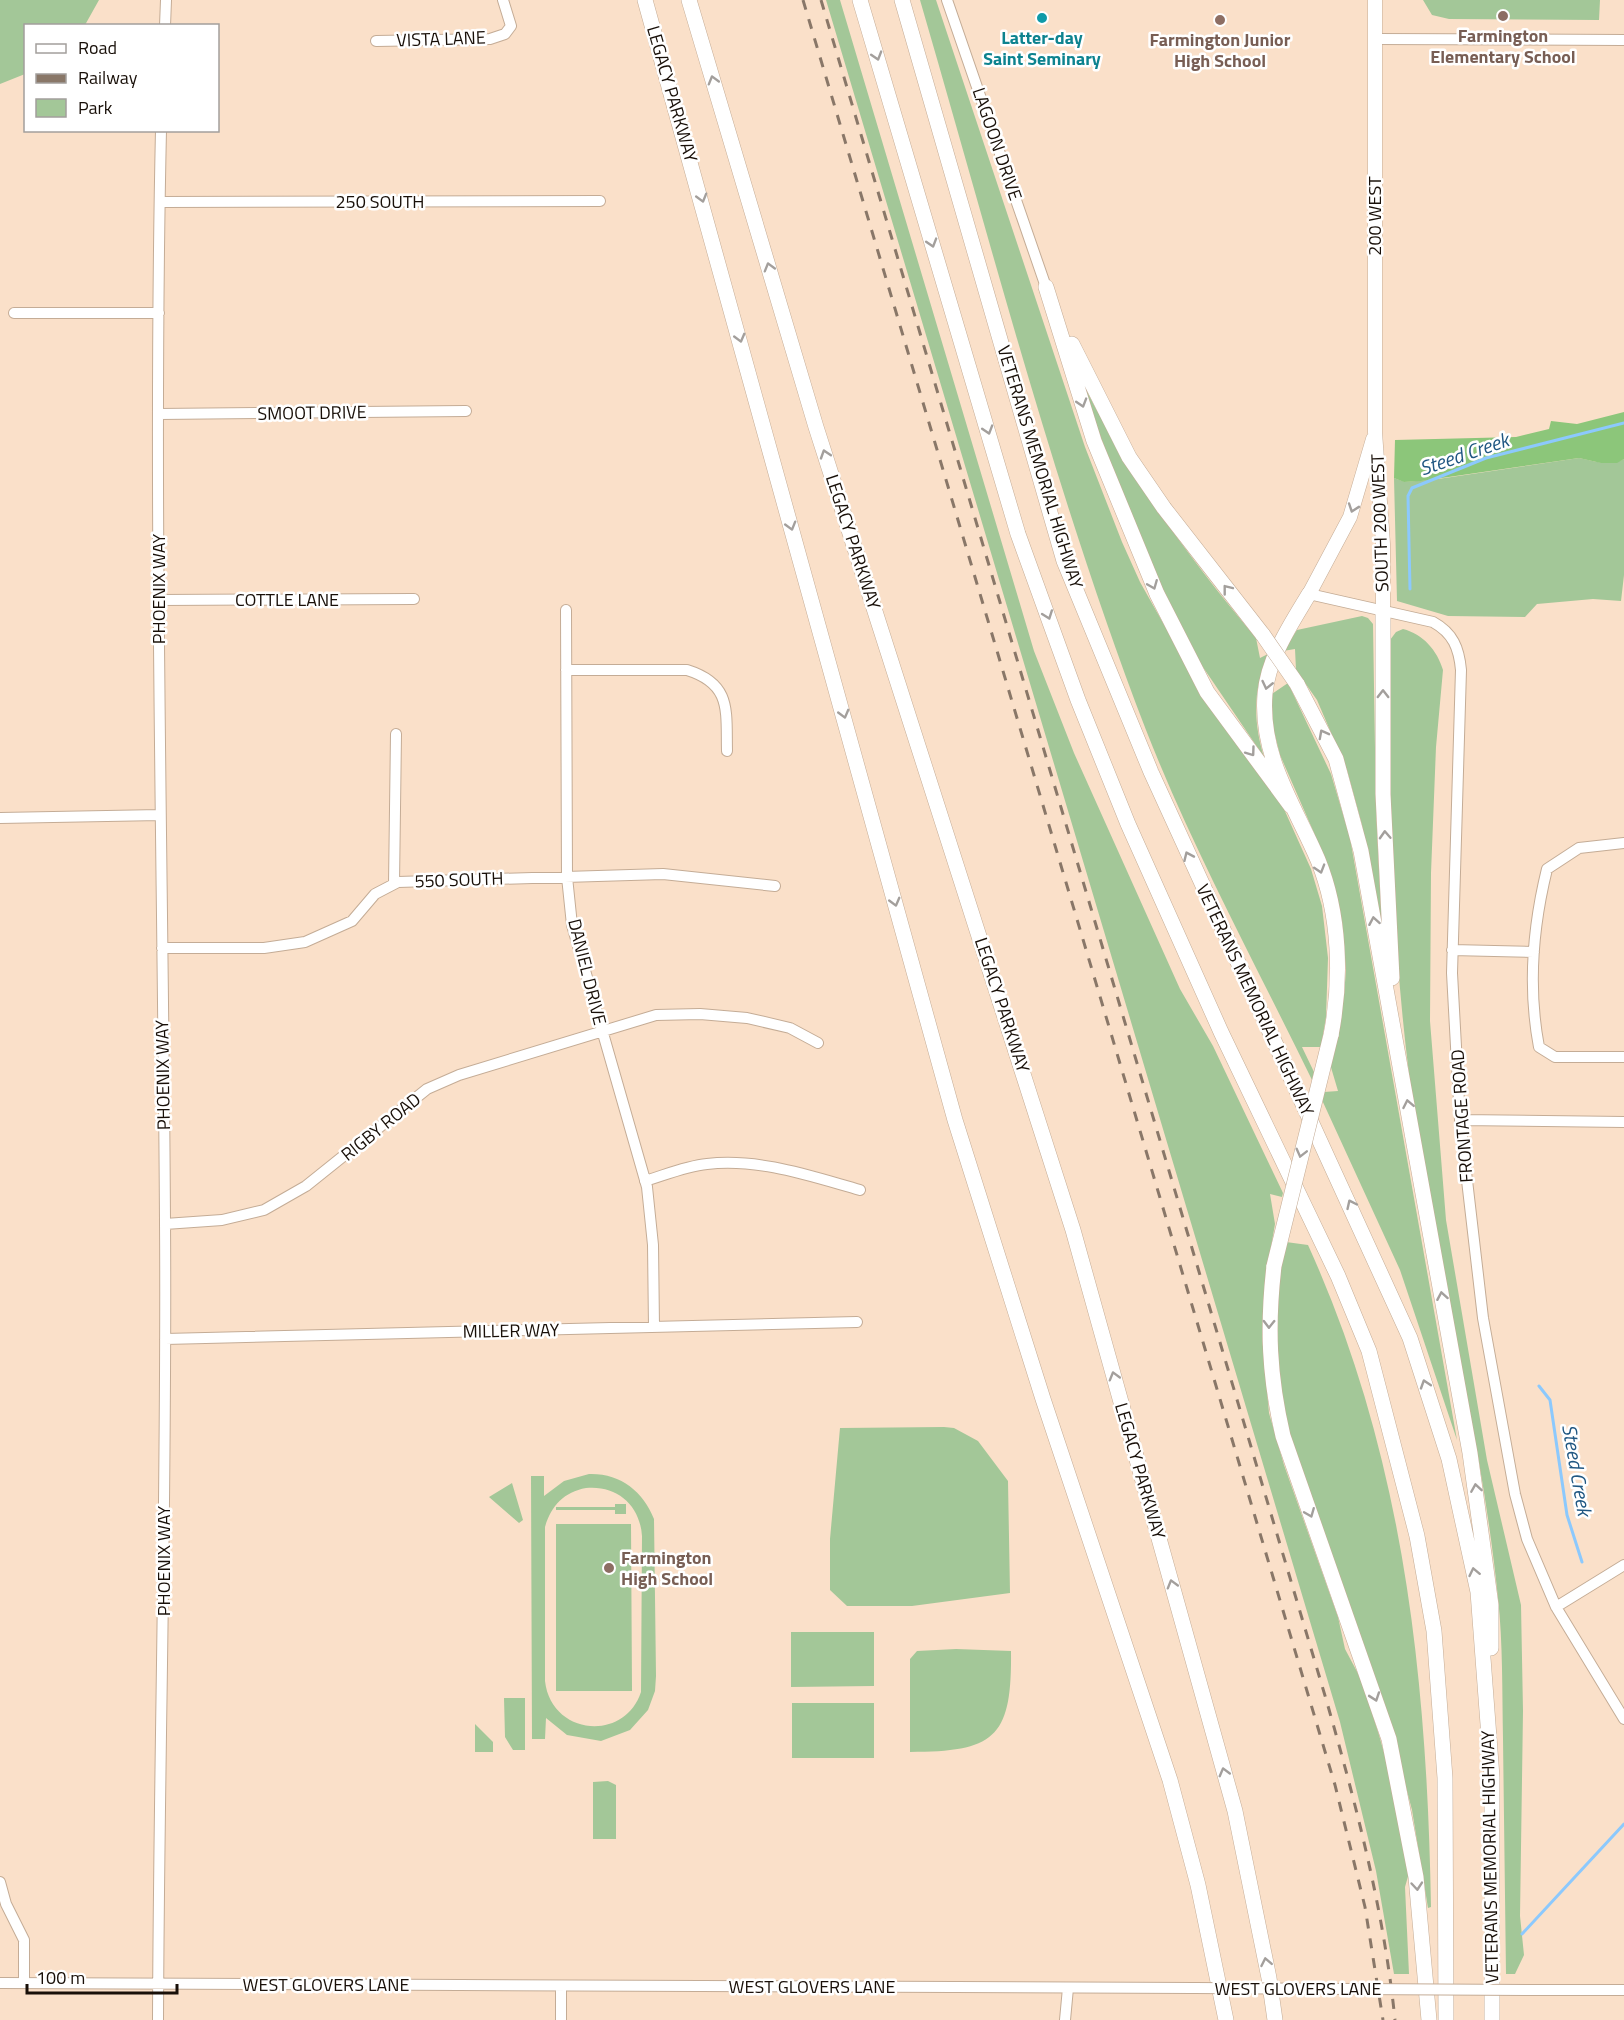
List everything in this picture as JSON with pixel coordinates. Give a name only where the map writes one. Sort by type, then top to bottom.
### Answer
[{"type":"highway","name":"LEGACY PARKWAY","points":[[645,0],[955,1120],[1043,1399],[1170,1780],[1198,1885],[1226,2020]]},
{"type":"highway","name":"LEGACY PARKWAY","points":[[690,0],[816,427],[1072,1230],[1235,1811],[1269,1978],[1275,2020]]},
{"type":"highway","name":"VETERANS MEMORIAL HIGHWAY","points":[[860,0],[1018,534],[1078,700],[1128,824],[1221,1032],[1338,1276],[1369,1351],[1417,1536],[1434,1631],[1445,1778],[1446,2020]]},
{"type":"highway","name":"VETERANS MEMORIAL HIGHWAY","points":[[902,0],[1064,561],[1150,772],[1410,1338],[1449,1459],[1478,1592],[1492,1777],[1492,2020]]},
{"type":"highway","points":[[1046,287],[1099,402],[1129,457],[1164,508],[1263,636],[1297,684],[1336,759],[1351,807],[1483,1533],[1491,1605],[1492,1777]]},
{"type":"highway","points":[[1046,287],[1094,441],[1157,594],[1207,692],[1291,806]]},
{"type":"highway","points":[[1308,594],[1277,653],[1265,691],[1268,745],[1275,771],[1318,862],[1332,913],[1338,986],[1331,1035],[1274,1266],[1270,1303],[1269,1356],[1273,1394],[1283,1436],[1389,1739],[1416,1877],[1429,2020]]},
{"type":"highway","points":[[1383,610],[1383,794],[1395,1041]]},
{"type":"main road","name":"200 WEST","points":[[1375,0],[1375,432]]},
{"type":"main road","name":"SOUTH 200 WEST","points":[[1308,594],[1350,517],[1375,432]]},
{"type":"main road","name":"SOUTH 200 WEST","points":[[1375,432],[1383,544],[1383,610]]},
{"type":"street","points":[[165,24],[166,0]]},
{"type":"street","name":"VISTA LANE","points":[[376,41],[490,39],[505,34],[511,26],[503,0]]},
{"type":"street","name":"LAGOON DRIVE","points":[[947,0],[1046,287]]},
{"type":"street","points":[[1375,39],[1624,40]]},
{"type":"street","name":"PHOENIX WAY","points":[[158,2020],[165,1339],[159,600],[161,132]]},
{"type":"street","name":"250 SOUTH","points":[[160,202],[600,201]]},
{"type":"street","points":[[14,313],[159,312]]},
{"type":"street","name":"SMOOT DRIVE","points":[[159,414],[466,411]]},
{"type":"street","name":"FRONTAGE ROAD","points":[[1308,594],[1429,621],[1441,627],[1455,642],[1460,660],[1452,950],[1460,1120],[1484,1318],[1515,1494],[1527,1539],[1556,1607],[1624,1719]]},
{"type":"street","name":"COTTLE LANE","points":[[159,600],[414,599]]},
{"type":"street","name":"DANIEL DRIVE","points":[[566,610],[567,878],[572,925],[645,1181],[653,1245],[654,1327]]},
{"type":"street","points":[[566,670],[687,670],[705,676],[716,686],[724,700],[727,751]]},
{"type":"street","points":[[394,885],[396,734]]},
{"type":"street","points":[[0,818],[160,815]]},
{"type":"street","points":[[1624,843],[1579,848],[1547,869],[1539,905],[1534,952],[1536,1030],[1539,1047],[1555,1057],[1624,1058]]},
{"type":"street","name":"550 SOUTH","points":[[162,948],[264,948],[305,942],[352,921],[375,894],[394,885],[448,880],[663,874],[775,886]]},
{"type":"street","points":[[1452,950],[1534,952]]},
{"type":"street","name":"RIGBY ROAD","points":[[165,1224],[222,1220],[264,1210],[306,1186],[428,1089],[459,1075],[656,1015],[700,1014],[747,1018],[790,1028],[818,1043]]},
{"type":"street","points":[[1460,1120],[1624,1122]]},
{"type":"street","points":[[645,1181],[705,1164],[742,1162],[787,1170],[860,1190]]},
{"type":"street","name":"MILLER WAY","points":[[165,1339],[857,1322]]},
{"type":"street","points":[[1556,1607],[1624,1565]]},
{"type":"street","points":[[0,1882],[6,1905],[24,1940],[24,1983]]},
{"type":"street","name":"WEST GLOVERS LANE","points":[[0,1983],[1624,1990]]},
{"type":"street","points":[[561,1986],[561,2020]]},
{"type":"street","points":[[1065,2020],[1068,1988]]},
{"type":"green space","points":[[0,0],[99,0],[86,24],[24,24],[24,74],[0,84]]},
{"type":"green space","points":[[826,0],[840,0],[1034,651],[1074,753],[1180,989],[1213,1046],[1283,1193],[1282,1197],[1270,1194],[1275,1224],[1266,1276],[1262,1336],[1269,1413],[1284,1465],[1338,1617],[1345,1649],[1362,1681],[1392,1781],[1409,1873],[1405,1887],[1409,1974],[1394,1974],[1376,1871],[1340,1722]]},
{"type":"green space","points":[[920,0],[936,0],[1085,447],[1122,542],[1140,582],[1190,671],[1284,809],[1311,869],[1322,906],[1328,958],[1326,1017],[1321,1047],[1302,1047],[1314,1072],[1312,1080],[1226,907],[1164,775],[1113,641],[1053,459]]},
{"type":"green space","points":[[1423,0],[1600,0],[1599,20],[1449,19],[1432,15]]},
{"type":"green space","points":[[1077,371],[1115,443],[1158,510],[1205,575],[1256,638],[1260,658],[1268,654],[1257,693],[1256,706],[1260,744],[1264,757],[1192,651],[1144,557]]},
{"type":"green space","points":[[1624,412],[1624,459],[1617,463],[1601,463],[1579,458],[1421,481],[1404,482],[1394,478],[1395,440],[1516,437],[1549,429],[1551,421],[1577,424]]},
{"type":"green space","points":[[1579,458],[1608,463],[1624,459],[1624,575],[1621,601],[1593,599],[1537,604],[1525,617],[1448,616],[1397,601],[1394,478],[1405,482],[1438,479]]},
{"type":"green space","points":[[1362,616],[1368,618],[1373,624],[1376,810],[1382,930],[1362,825],[1347,770],[1317,700],[1296,670],[1295,649],[1283,651],[1297,630]]},
{"type":"green space","points":[[1403,629],[1417,635],[1428,644],[1443,670],[1436,747],[1431,873],[1430,1021],[1446,1220],[1487,1460],[1521,1605],[1523,1711],[1520,1916],[1524,1955],[1515,1974],[1506,1974],[1502,1668],[1498,1598],[1480,1466],[1419,1140],[1409,1074],[1398,967],[1390,806],[1387,644],[1396,632]]},
{"type":"green space","points":[[1288,683],[1331,774],[1350,838],[1457,1440],[1400,1270],[1322,1100],[1324,1092],[1338,1091],[1330,1064],[1344,995],[1346,970],[1342,921],[1328,865],[1280,755],[1269,711],[1269,696]]},
{"type":"green space","points":[[1286,1242],[1308,1245],[1341,1325],[1367,1405],[1388,1487],[1404,1569],[1416,1653],[1424,1737],[1429,1821],[1431,1907],[1428,1908],[1412,1810],[1385,1707],[1293,1455],[1275,1360],[1280,1268]]},
{"type":"green space","points":[[840,1428],[954,1428],[978,1441],[1008,1481],[1010,1593],[912,1606],[847,1606],[830,1590],[830,1539]]},
{"type":"green space","points":[[589,1474],[600,1474],[620,1480],[644,1500],[654,1519],[655,1691],[648,1710],[630,1730],[601,1741],[567,1735],[546,1718],[545,1739],[532,1739],[531,1476],[544,1476],[544,1496],[564,1481]],"holes":[[[597,1488],[608,1490],[625,1499],[632,1506],[640,1525],[642,1536],[641,1692],[632,1708],[620,1719],[605,1725],[589,1726],[574,1722],[560,1713],[550,1699],[545,1681],[545,1527],[559,1501],[578,1490]]]},
{"type":"green space","points":[[512,1483],[523,1520],[519,1523],[489,1497]]},
{"type":"green space","points":[[615,1504],[626,1504],[626,1514],[615,1514],[615,1510],[556,1510],[556,1507],[615,1507]]},
{"type":"green space","points":[[556,1524],[631,1524],[632,1691],[556,1691]]},
{"type":"green space","points":[[791,1632],[874,1632],[874,1686],[791,1687]]},
{"type":"green space","points":[[956,1649],[1011,1651],[1008,1703],[1002,1721],[993,1734],[980,1743],[939,1751],[910,1752],[910,1659],[917,1651]]},
{"type":"green space","points":[[504,1698],[525,1698],[525,1750],[513,1750],[505,1737]]},
{"type":"green space","points":[[792,1703],[874,1703],[874,1758],[792,1758]]},
{"type":"green space","points":[[475,1724],[493,1742],[493,1752],[475,1752]]},
{"type":"green space","points":[[608,1781],[616,1785],[616,1839],[593,1839],[593,1782]]},
{"type":"waterway","name":"Steed Creek","points":[[1410,589],[1408,496],[1412,488],[1486,458],[1624,423]]},
{"type":"waterway","name":"Steed Creek","points":[[1539,1386],[1550,1400],[1567,1515],[1582,1562]]},
{"type":"waterway","name":"Steed Creek","points":[[1522,1934],[1624,1824]]},
{"type":"railway","points":[[803,0],[1335,1785],[1365,1907],[1383,2020]]},
{"type":"railway","points":[[821,0],[1326,1699],[1368,1858],[1384,1939],[1395,2020]]},
{"type":"place","name":"Farmington Elementary School","points":[[1503,16]]},
{"type":"place","name":"Latter-day Saint Seminary","points":[[1042,18]]},
{"type":"place","name":"Farmington Junior High School","points":[[1220,20]]},
{"type":"place","name":"Farmington High School","points":[[609,1568]]}]
